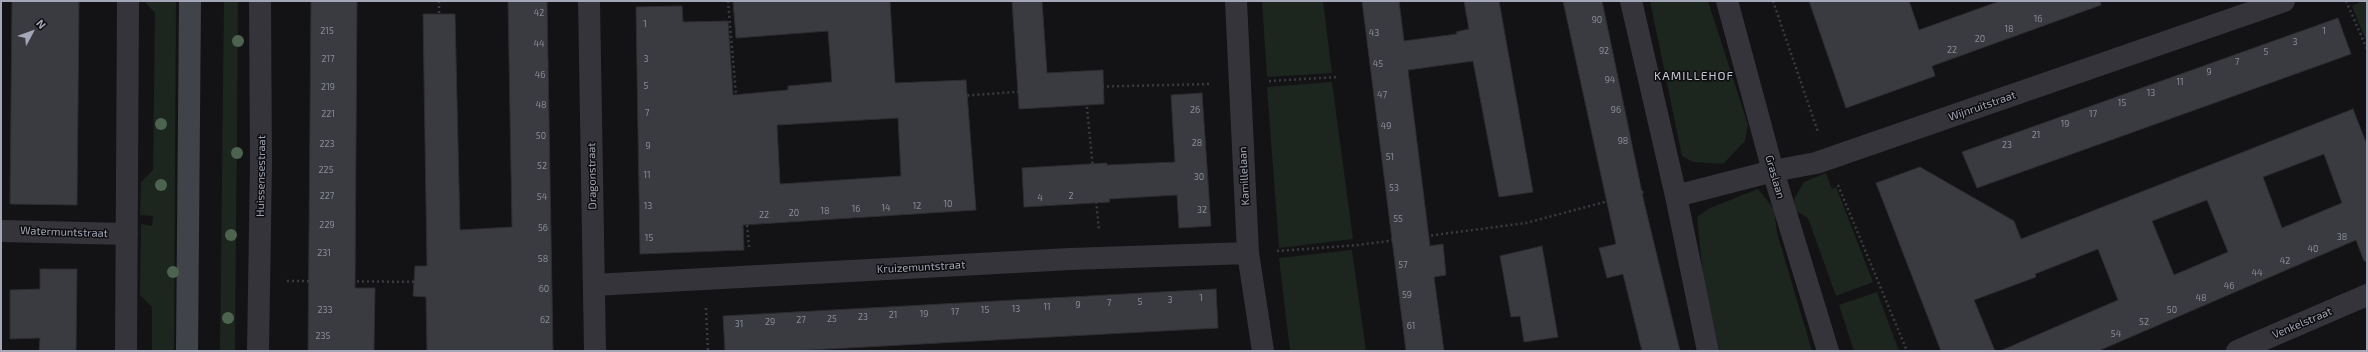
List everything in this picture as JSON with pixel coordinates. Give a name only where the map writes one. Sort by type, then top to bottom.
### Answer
[{"type":"street","points":[[126,351],[128,1]]},
{"type":"street","points":[[187,351],[190,1]]},
{"type":"street","name":"Huissensestraat","points":[[258,351],[261,164],[260,1]]},
{"type":"street","name":"Dragonstraat","points":[[589,1],[595,351]]},
{"type":"street","name":"Kamillelaan","points":[[1236,1],[1248,253],[1263,351]]},
{"type":"street","points":[[1631,1],[1674,190],[1708,351]]},
{"type":"street","name":"Graslaan","points":[[1727,1],[1773,171],[1828,351]]},
{"type":"street","name":"Wijnruitstraat","points":[[1674,190],[1816,163],[2284,1]]},
{"type":"street","name":"Watermuntstraat","points":[[1,231],[127,234]]},
{"type":"street","name":"Kruizemuntstraat","points":[[594,285],[705,280],[751,275],[1101,258],[1248,253]]},
{"type":"street","name":"Venkelstraat","points":[[2237,351],[2367,295]]},
{"type":"path","points":[[438,1],[440,113]]},
{"type":"path","points":[[728,1],[751,275]]},
{"type":"path","points":[[2346,1],[2367,49]]},
{"type":"path","points":[[738,112],[1085,87],[1240,83],[1338,77]]},
{"type":"path","points":[[1085,87],[1101,258]]},
{"type":"path","points":[[441,136],[444,351]]},
{"type":"path","points":[[1248,253],[1358,244],[1526,223],[1674,190]]},
{"type":"path","points":[[705,280],[708,351]]},
{"type":"path","points":[[259,281],[443,282]]},
{"type":"shaded area","points":[[144,1],[176,1],[174,351],[152,351],[152,307],[140,295],[141,224],[152,226],[153,216],[140,215],[141,182],[153,170],[155,13]]},
{"type":"shaded area","points":[[224,1],[238,1],[235,351],[220,351]]},
{"type":"shaded area","points":[[1262,1],[1323,1],[1332,73],[1267,77]]},
{"type":"shaded area","points":[[1650,1],[1708,1],[1748,125],[1745,141],[1723,164],[1693,162],[1682,156]]},
{"type":"shaded area","points":[[2363,1],[2367,1],[2367,43],[2352,6]]},
{"type":"shaded area","points":[[1332,82],[1353,239],[1279,248],[1267,87]]},
{"type":"shaded area","points":[[1826,173],[1832,189],[1836,187],[1873,282],[1836,296],[1808,218],[1795,210],[1794,199],[1804,182]]},
{"type":"shaded area","points":[[1758,189],[1774,209],[1777,233],[1812,351],[1720,351],[1703,277],[1697,217],[1710,208]]},
{"type":"shaded area","points":[[1352,250],[1366,351],[1290,351],[1279,258]]},
{"type":"shaded area","points":[[1877,292],[1899,351],[1854,351],[1839,305]]},
{"type":"building","points":[[12,1],[79,1],[77,205],[10,204]]},
{"type":"building","points":[[311,1],[357,1],[355,288],[375,288],[374,351],[308,351]]},
{"type":"building","points":[[508,1],[547,1],[553,351],[427,351],[426,297],[413,296],[415,266],[427,266],[423,14],[455,14],[460,230],[512,227]]},
{"type":"building","points":[[733,1],[890,1],[895,83],[966,80],[976,210],[743,225],[744,250],[640,254],[636,7],[682,6],[683,22],[728,21],[733,95],[788,90],[788,86],[832,82],[828,31],[736,38]],"holes":[[[898,118],[901,176],[780,184],[777,125]]]},
{"type":"building","points":[[1012,1],[1042,1],[1047,73],[1103,70],[1104,104],[1019,109]]},
{"type":"building","points":[[1362,1],[1399,1],[1404,41],[1457,34],[1456,32],[1469,29],[1464,1],[1499,1],[1533,192],[1499,197],[1473,61],[1408,70],[1430,246],[1443,244],[1446,275],[1434,277],[1444,351],[1406,351]]},
{"type":"building","points":[[1563,1],[1602,1],[1644,202],[1680,351],[1642,351],[1623,274],[1607,278],[1599,248],[1616,244]]},
{"type":"building","points":[[1809,1],[1909,1],[1919,30],[2000,1],[2100,1],[2101,5],[1932,66],[1935,76],[1846,108]]},
{"type":"building","points":[[2338,18],[2351,54],[1977,188],[1962,152]]},
{"type":"building","points":[[1202,93],[1211,226],[1179,228],[1177,195],[1109,199],[1110,202],[1024,207],[1022,168],[1107,163],[1107,165],[1175,162],[1171,95]]},
{"type":"building","points":[[2353,109],[2367,145],[2367,261],[2364,261],[2356,240],[2098,351],[2000,351],[2118,300],[2098,249],[2035,274],[2036,277],[1974,300],[1995,351],[1941,351],[1876,183],[1920,167],[2014,221],[2021,239]],"holes":[[[2324,154],[2342,203],[2282,228],[2263,177]],[[2207,200],[2228,252],[2174,275],[2152,221]]]},
{"type":"building","points":[[1542,246],[1558,337],[1524,342],[1520,316],[1511,317],[1500,256]]},
{"type":"building","points":[[40,269],[77,269],[76,351],[39,351],[40,338],[10,339],[10,290],[40,289]]},
{"type":"building","points":[[1216,289],[1218,328],[791,351],[725,351],[723,316]]},
{"type":"district","name":"KAMILLEHOF","points":[[1694,76]]}]
